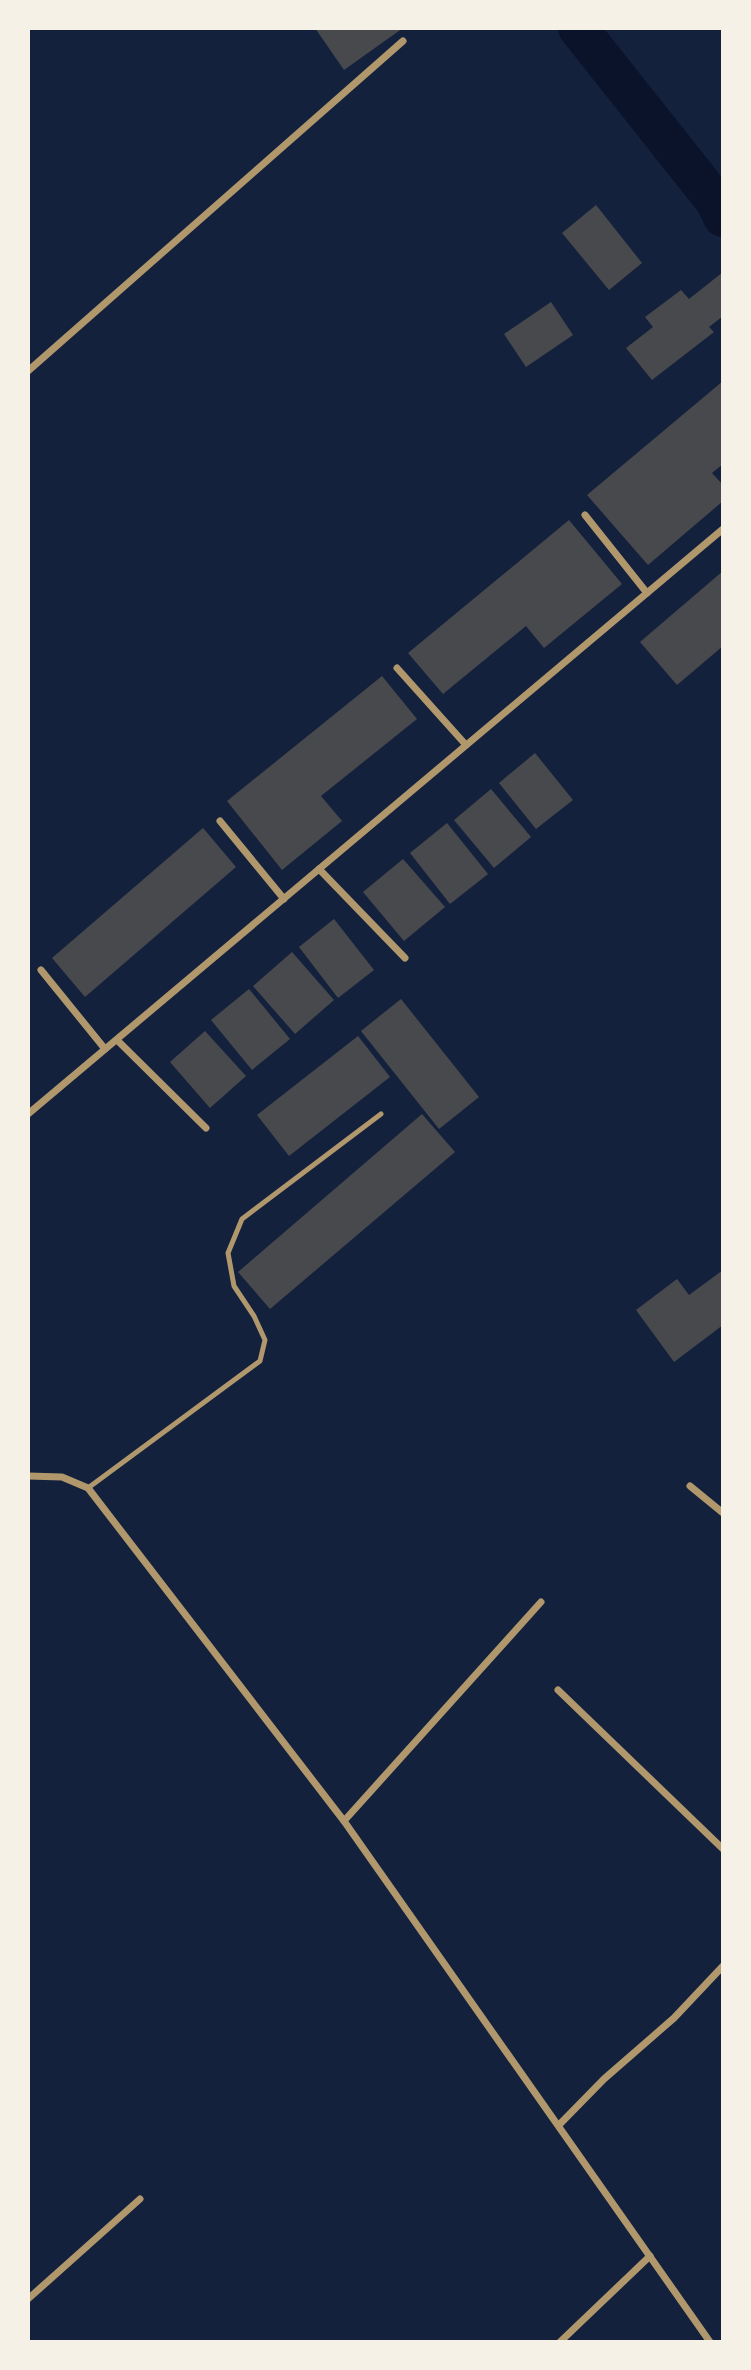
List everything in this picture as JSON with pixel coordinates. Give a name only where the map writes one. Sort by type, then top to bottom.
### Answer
[{"type":"street","points":[[28,371],[403,41]]},
{"type":"street","points":[[585,514],[647,593]]},
{"type":"street","points":[[28,1114],[723,529]]},
{"type":"street","points":[[397,668],[467,745]]},
{"type":"street","points":[[220,821],[284,899]]},
{"type":"street","points":[[319,869],[405,958]]},
{"type":"street","points":[[41,970],[105,1049]]},
{"type":"street","points":[[117,1040],[206,1128]]},
{"type":"street","points":[[28,1476],[62,1477],[88,1488],[344,1821],[710,2342]]},
{"type":"street","points":[[690,1486],[723,1513]]},
{"type":"street","points":[[344,1821],[541,1602]]},
{"type":"street","points":[[558,1690],[723,1849]]},
{"type":"street","points":[[559,2125],[604,2079],[674,2018],[723,1966]]},
{"type":"street","points":[[28,2299],[140,2199]]},
{"type":"street","points":[[559,2342],[650,2256]]},
{"type":"lane","points":[[88,1488],[260,1361],[265,1340],[254,1315],[234,1286],[228,1253],[242,1219],[381,1114]]},
{"type":"building","points":[[315,28],[403,28],[344,70]]},
{"type":"building","points":[[596,205],[642,263],[609,290],[562,233]]},
{"type":"building","points":[[723,272],[723,316],[709,327],[714,332],[652,380],[626,348],[653,327],[645,317],[681,290],[689,299]]},
{"type":"building","points":[[551,302],[573,335],[526,367],[504,334]]},
{"type":"building","points":[[723,381],[723,464],[712,473],[723,485],[723,501],[648,565],[587,495]]},
{"type":"building","points":[[569,520],[622,584],[544,648],[526,626],[443,694],[408,653]]},
{"type":"building","points":[[723,571],[723,646],[677,685],[640,642]]},
{"type":"building","points":[[382,676],[417,719],[321,796],[342,821],[282,870],[227,801]]},
{"type":"building","points":[[535,753],[573,800],[536,829],[499,783]]},
{"type":"building","points":[[491,789],[531,837],[494,868],[454,820]]},
{"type":"building","points":[[447,823],[488,874],[450,904],[410,853]]},
{"type":"building","points":[[203,828],[236,867],[85,997],[52,958]]},
{"type":"building","points":[[403,859],[445,907],[404,941],[363,892]]},
{"type":"building","points":[[334,919],[374,970],[338,998],[299,947]]},
{"type":"building","points":[[292,952],[334,1000],[295,1034],[253,986]]},
{"type":"building","points":[[249,989],[290,1039],[252,1070],[211,1020]]},
{"type":"building","points":[[401,999],[479,1097],[439,1129],[361,1031]]},
{"type":"building","points":[[205,1031],[246,1076],[210,1108],[170,1062]]},
{"type":"building","points":[[358,1036],[390,1077],[289,1156],[257,1115]]},
{"type":"building","points":[[422,1114],[455,1152],[270,1309],[238,1272]]},
{"type":"building","points":[[723,1270],[723,1325],[674,1362],[636,1310],[677,1279],[689,1295]]},
{"type":"waterway","points":[[578,28],[716,202],[723,217]]}]
